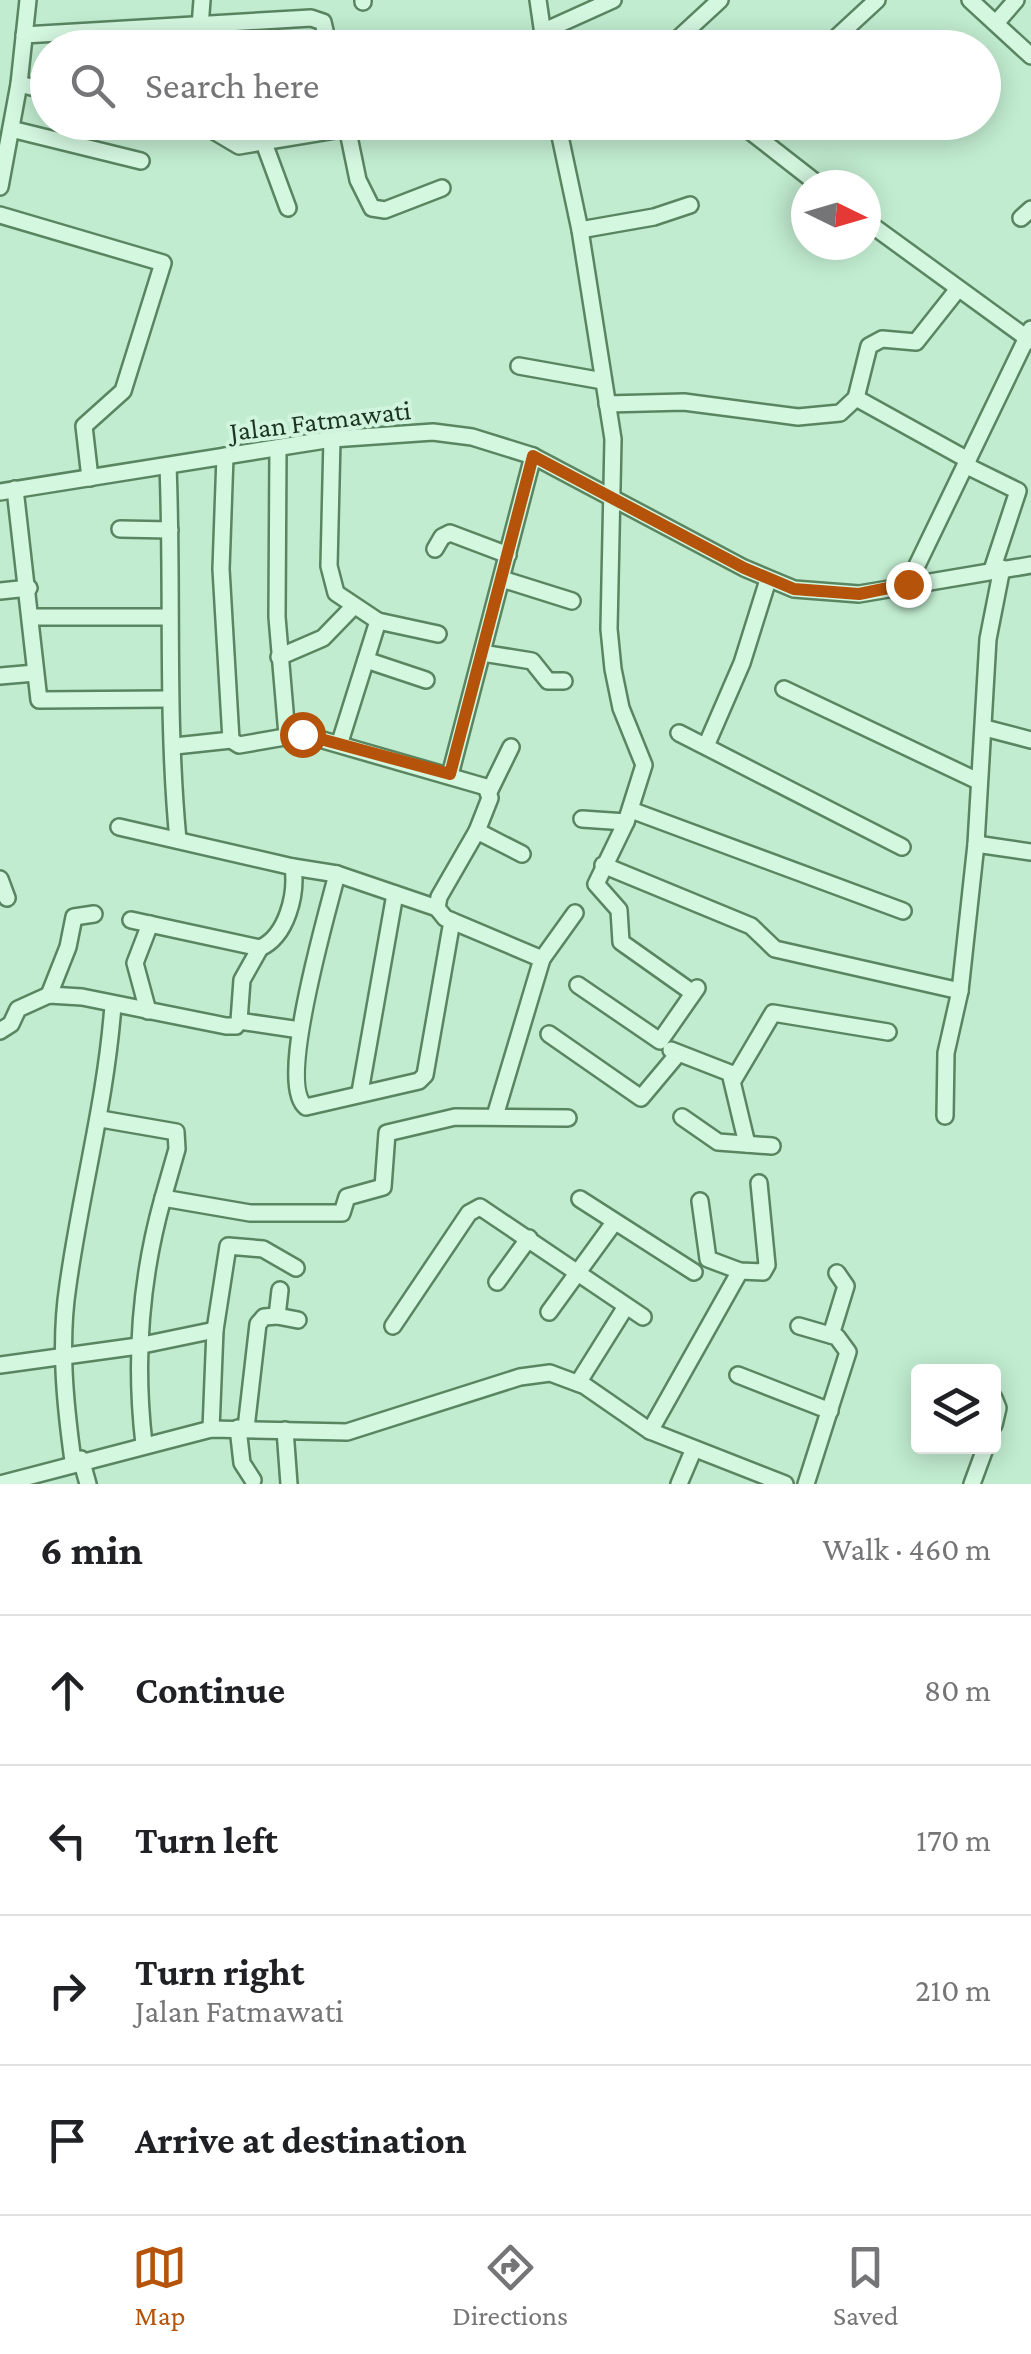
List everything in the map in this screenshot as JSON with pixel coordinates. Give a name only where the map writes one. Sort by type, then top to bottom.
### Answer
[{"type":"street","points":[[0,188],[19,84],[28,0]]},
{"type":"street","points":[[200,27],[202,0]]},
{"type":"street","points":[[285,0],[287,19]]},
{"type":"street","points":[[538,0],[542,30]]},
{"type":"street","points":[[560,30],[613,0]]},
{"type":"street","points":[[688,30],[720,0]]},
{"type":"street","points":[[844,30],[878,0]]},
{"type":"street","points":[[970,0],[1031,56]]},
{"type":"street","points":[[997,22],[1016,0]]},
{"type":"street","points":[[141,30],[311,18],[323,22],[325,30]]},
{"type":"street","points":[[24,36],[30,36]]},
{"type":"street","points":[[19,84],[30,87]]},
{"type":"street","points":[[11,129],[30,134]]},
{"type":"street","points":[[56,140],[141,161]]},
{"type":"street","points":[[229,140],[239,146],[278,140]]},
{"type":"street","points":[[350,140],[358,180],[372,208],[385,210],[442,188]]},
{"type":"street","points":[[561,140],[580,230],[606,404],[614,498],[609,629],[621,708],[644,765],[628,816],[596,884],[618,910],[621,942],[696,988],[660,1041]]},
{"type":"street","points":[[761,140],[799,170]]},
{"type":"street","points":[[264,143],[288,208]]},
{"type":"street","points":[[580,230],[654,217],[690,205]]},
{"type":"street","points":[[0,215],[163,263],[123,390],[84,426],[90,478]]},
{"type":"street","points":[[881,232],[1029,336],[908,584]]},
{"type":"street","points":[[606,404],[684,402],[798,417],[840,412],[856,398],[868,346],[882,339],[916,342],[958,289]]},
{"type":"street","points":[[518,366],[603,382]]},
{"type":"street","points":[[856,398],[1018,491],[997,569],[988,639],[976,844],[960,991],[946,1053],[945,1116]]},
{"type":"street","name":"Jalan Fatmawati","points":[[8,490],[332,440],[433,432],[472,436],[533,456],[768,580],[820,594],[859,594],[1031,565]]},
{"type":"street","points":[[332,440],[329,566],[336,593],[378,621],[438,634]]},
{"type":"street","points":[[278,448],[279,657],[287,735]]},
{"type":"street","points":[[225,456],[221,569],[230,740]]},
{"type":"street","points":[[450,774],[533,456]]},
{"type":"street","points":[[168,466],[167,699],[175,746],[178,840]]},
{"type":"street","points":[[8,490],[29,588],[37,697],[43,702],[167,699]]},
{"type":"street","points":[[120,529],[170,530]]},
{"type":"street","points":[[435,549],[450,534],[508,555]]},
{"type":"street","points":[[502,579],[572,600]]},
{"type":"street","points":[[706,746],[742,663],[768,580]]},
{"type":"street","points":[[0,591],[29,588]]},
{"type":"street","points":[[279,657],[323,638],[353,606]]},
{"type":"street","points":[[32,617],[168,617]]},
{"type":"street","points":[[340,742],[378,621]]},
{"type":"street","points":[[482,653],[532,661],[544,678],[564,682]]},
{"type":"street","points":[[366,660],[426,680]]},
{"type":"street","points":[[0,676],[35,673]]},
{"type":"street","points":[[784,689],[978,781]]},
{"type":"street","points":[[985,728],[1031,740]]},
{"type":"street","points":[[679,734],[902,847]]},
{"type":"street","points":[[175,746],[230,740],[239,745],[287,735],[340,742],[450,774],[489,792]]},
{"type":"street","points":[[437,908],[439,896],[478,831],[489,792],[512,748]]},
{"type":"street","points":[[582,819],[628,816],[903,910]]},
{"type":"street","points":[[119,828],[337,874],[437,908],[452,920],[542,959]]},
{"type":"street","points":[[478,831],[522,854]]},
{"type":"street","points":[[976,844],[1031,852]]},
{"type":"street","points":[[0,1031],[11,1024],[18,1009],[48,995],[102,1000],[148,1012],[236,1026],[242,980],[260,948],[280,934],[289,908],[293,866]]},
{"type":"street","points":[[603,866],[751,926],[775,950],[960,991]]},
{"type":"street","points":[[337,874],[300,1030],[300,1103],[306,1107],[419,1081],[426,1075],[452,920]]},
{"type":"street","points":[[0,879],[8,898]]},
{"type":"street","points":[[360,1092],[394,894]]},
{"type":"street","points":[[494,1116],[542,959],[575,913]]},
{"type":"street","points":[[48,995],[68,946],[74,917],[94,914]]},
{"type":"street","points":[[131,920],[260,948]]},
{"type":"street","points":[[148,1012],[134,963],[150,924]]},
{"type":"street","points":[[578,985],[676,1055],[725,1069],[734,1079],[746,1144]]},
{"type":"street","points":[[88,1484],[77,1460],[64,1357],[68,1287],[101,1119],[114,1005]]},
{"type":"street","points":[[734,1079],[774,1012],[888,1032]]},
{"type":"street","points":[[239,1020],[300,1030]]},
{"type":"street","points":[[549,1034],[641,1098],[676,1055]]},
{"type":"street","points":[[163,1198],[250,1213],[342,1213],[347,1197],[383,1187],[387,1134],[455,1117],[568,1118]]},
{"type":"street","points":[[682,1118],[718,1142],[772,1146]]},
{"type":"street","points":[[101,1119],[176,1132],[177,1149],[144,1277],[138,1346],[144,1444]]},
{"type":"street","points":[[700,1201],[708,1259],[756,1274],[767,1268],[760,1183]]},
{"type":"street","points":[[580,1199],[613,1224],[694,1272]]},
{"type":"street","points":[[393,1326],[474,1208],[487,1210],[643,1317]]},
{"type":"street","points":[[549,1312],[613,1224]]},
{"type":"street","points":[[498,1282],[529,1238]]},
{"type":"street","points":[[211,1429],[216,1330],[228,1246],[264,1249],[296,1268]]},
{"type":"street","points":[[650,1431],[740,1272]]},
{"type":"street","points":[[831,1335],[846,1282],[837,1272]]},
{"type":"street","points":[[277,1316],[280,1290]]},
{"type":"street","points":[[578,1383],[626,1308]]},
{"type":"street","points":[[253,1480],[242,1462],[242,1428],[258,1324],[264,1317],[298,1320]]},
{"type":"street","points":[[799,1326],[831,1335],[848,1352],[806,1484]]},
{"type":"street","points":[[0,1365],[138,1346],[216,1330]]},
{"type":"street","points":[[0,1484],[77,1460],[211,1429],[335,1434],[368,1428],[536,1374],[550,1373],[578,1383],[650,1431],[740,1477],[785,1484]]},
{"type":"street","points":[[738,1375],[830,1410]]},
{"type":"street","points":[[285,1430],[288,1484]]},
{"type":"street","points":[[680,1484],[693,1450]]},
{"type":"street","points":[[972,1484],[983,1454]]},
{"type":"route","points":[[302,734],[450,774],[533,456],[744,568],[794,589],[859,594],[908,584]]}]
